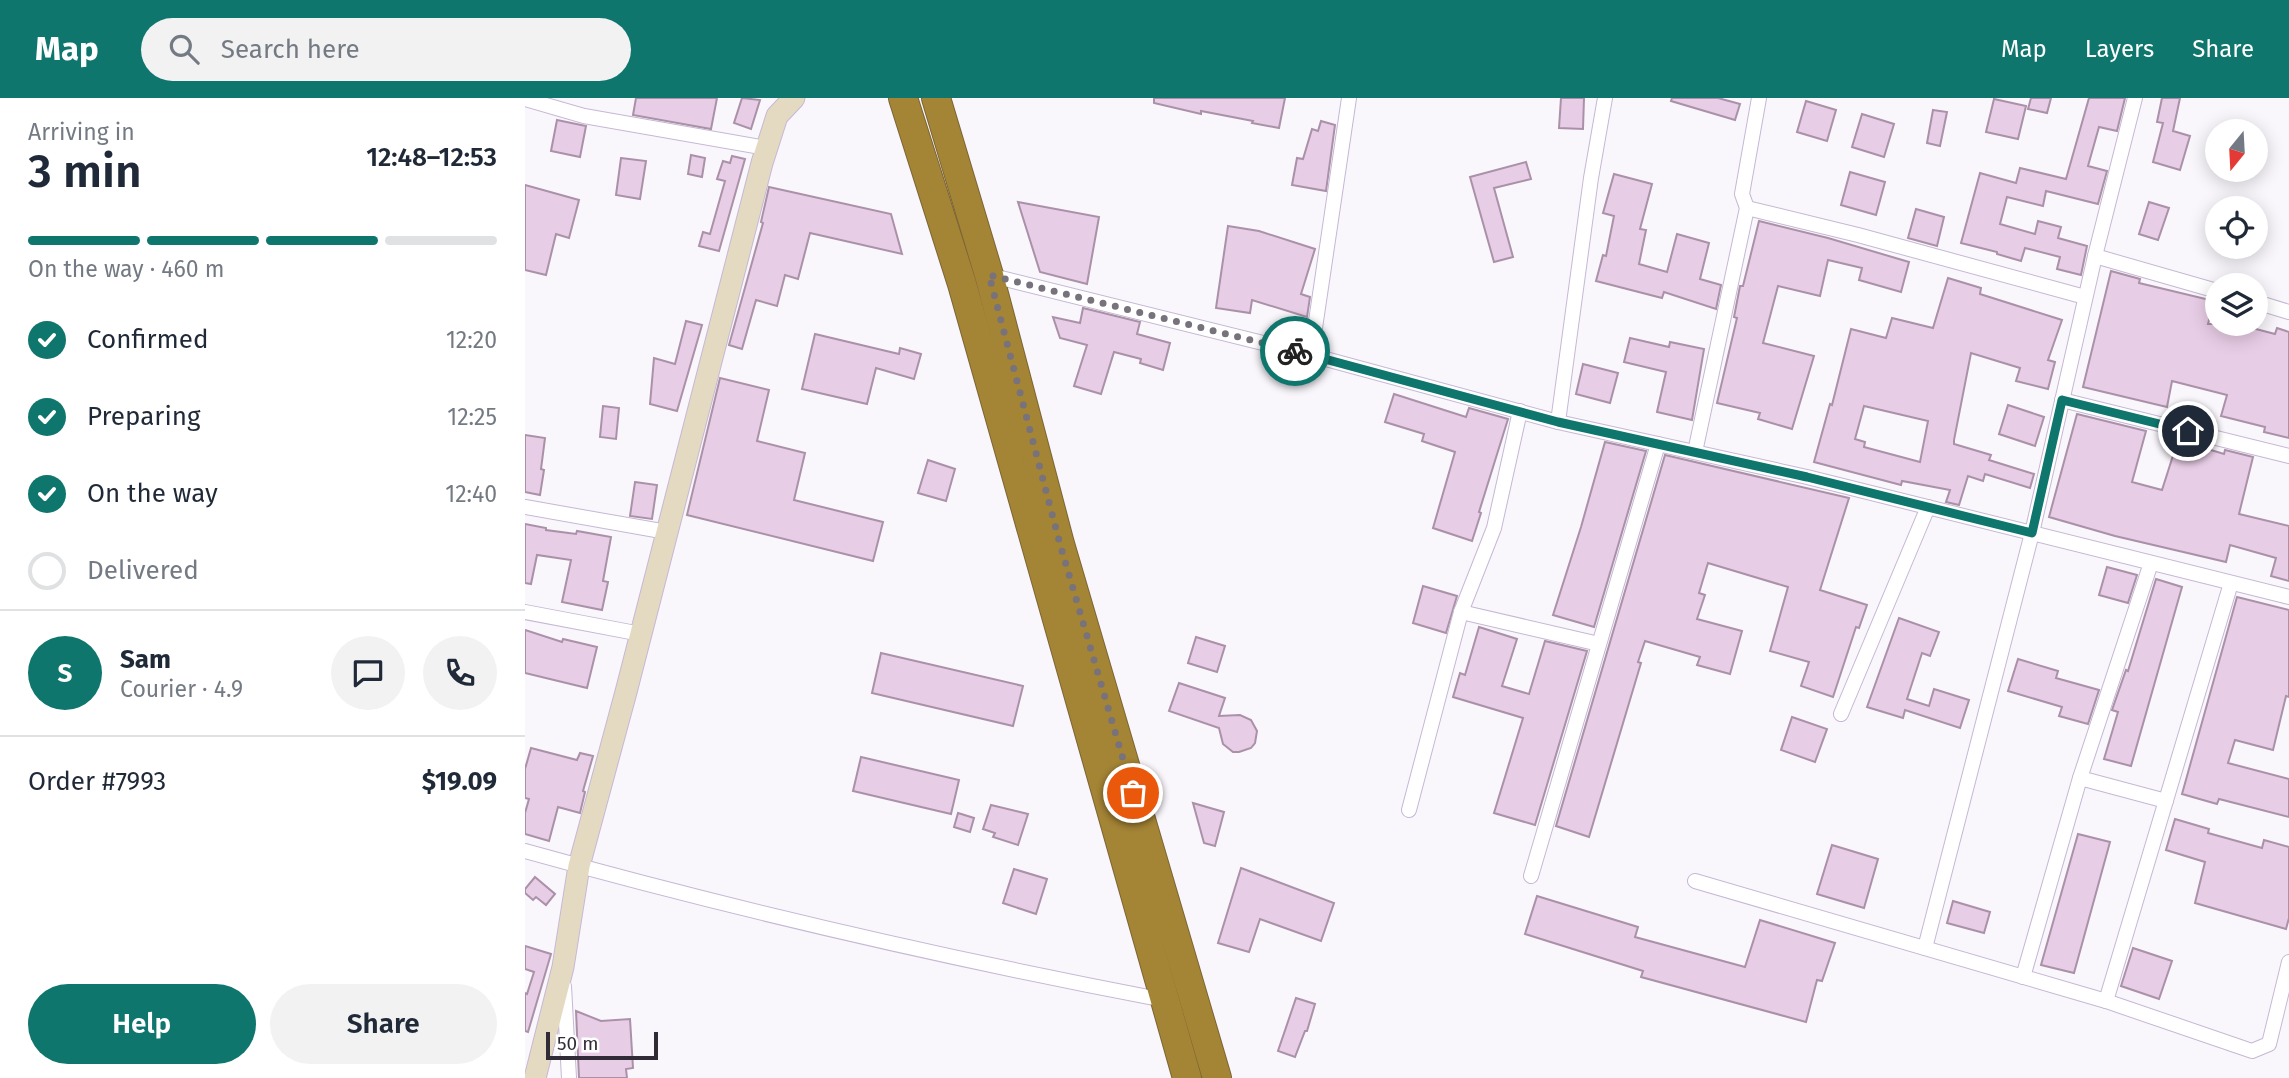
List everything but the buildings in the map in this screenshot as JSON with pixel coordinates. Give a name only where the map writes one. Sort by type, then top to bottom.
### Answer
[{"type":"highway","points":[[903,98],[966,297],[1187,1078]]},
{"type":"highway","points":[[936,98],[989,275],[1060,544],[1217,1078]]},
{"type":"street","points":[[535,1078],[563,967],[579,866],[767,148],[777,116],[794,98]]},
{"type":"street","points":[[1311,355],[1349,98]]},
{"type":"street","points":[[1558,422],[1591,178],[1605,98]]},
{"type":"street","points":[[1695,452],[1747,208],[1742,194],[1759,98]]},
{"type":"street","points":[[1925,948],[2032,533],[2085,297],[2135,98]]},
{"type":"street","points":[[525,99],[585,116],[767,148]]},
{"type":"street","points":[[1747,208],[1858,235],[2085,297]]},
{"type":"street","points":[[2095,256],[2205,288]]},
{"type":"street","points":[[989,275],[1311,355],[1558,422],[1928,507],[2289,597]]},
{"type":"street","points":[[2268,306],[2289,312]]},
{"type":"street","points":[[2062,400],[2289,456]]},
{"type":"street","points":[[1409,810],[1461,612],[1494,528],[1520,411]]},
{"type":"street","points":[[1531,876],[1658,444]]},
{"type":"street","points":[[525,507],[667,532]]},
{"type":"street","points":[[1841,714],[1928,507]]},
{"type":"street","points":[[2023,977],[2080,778],[2151,563]]},
{"type":"street","points":[[2106,1001],[2231,583]]},
{"type":"street","points":[[525,612],[641,634]]},
{"type":"street","points":[[1461,612],[1599,645]]},
{"type":"street","points":[[2080,778],[2166,801]]},
{"type":"street","points":[[525,851],[847,933],[1040,976],[1164,1000]]},
{"type":"street","points":[[1695,881],[2106,1001],[2252,1051],[2269,1044],[2288,967]]},
{"type":"street","points":[[563,967],[569,1078]]},
{"type":"way so far","points":[[1133,793],[1060,544],[989,275],[1295,351]]},
{"type":"route","points":[[1295,351],[1558,422],[1807,477],[2032,533],[2062,400],[2188,431]]}]
